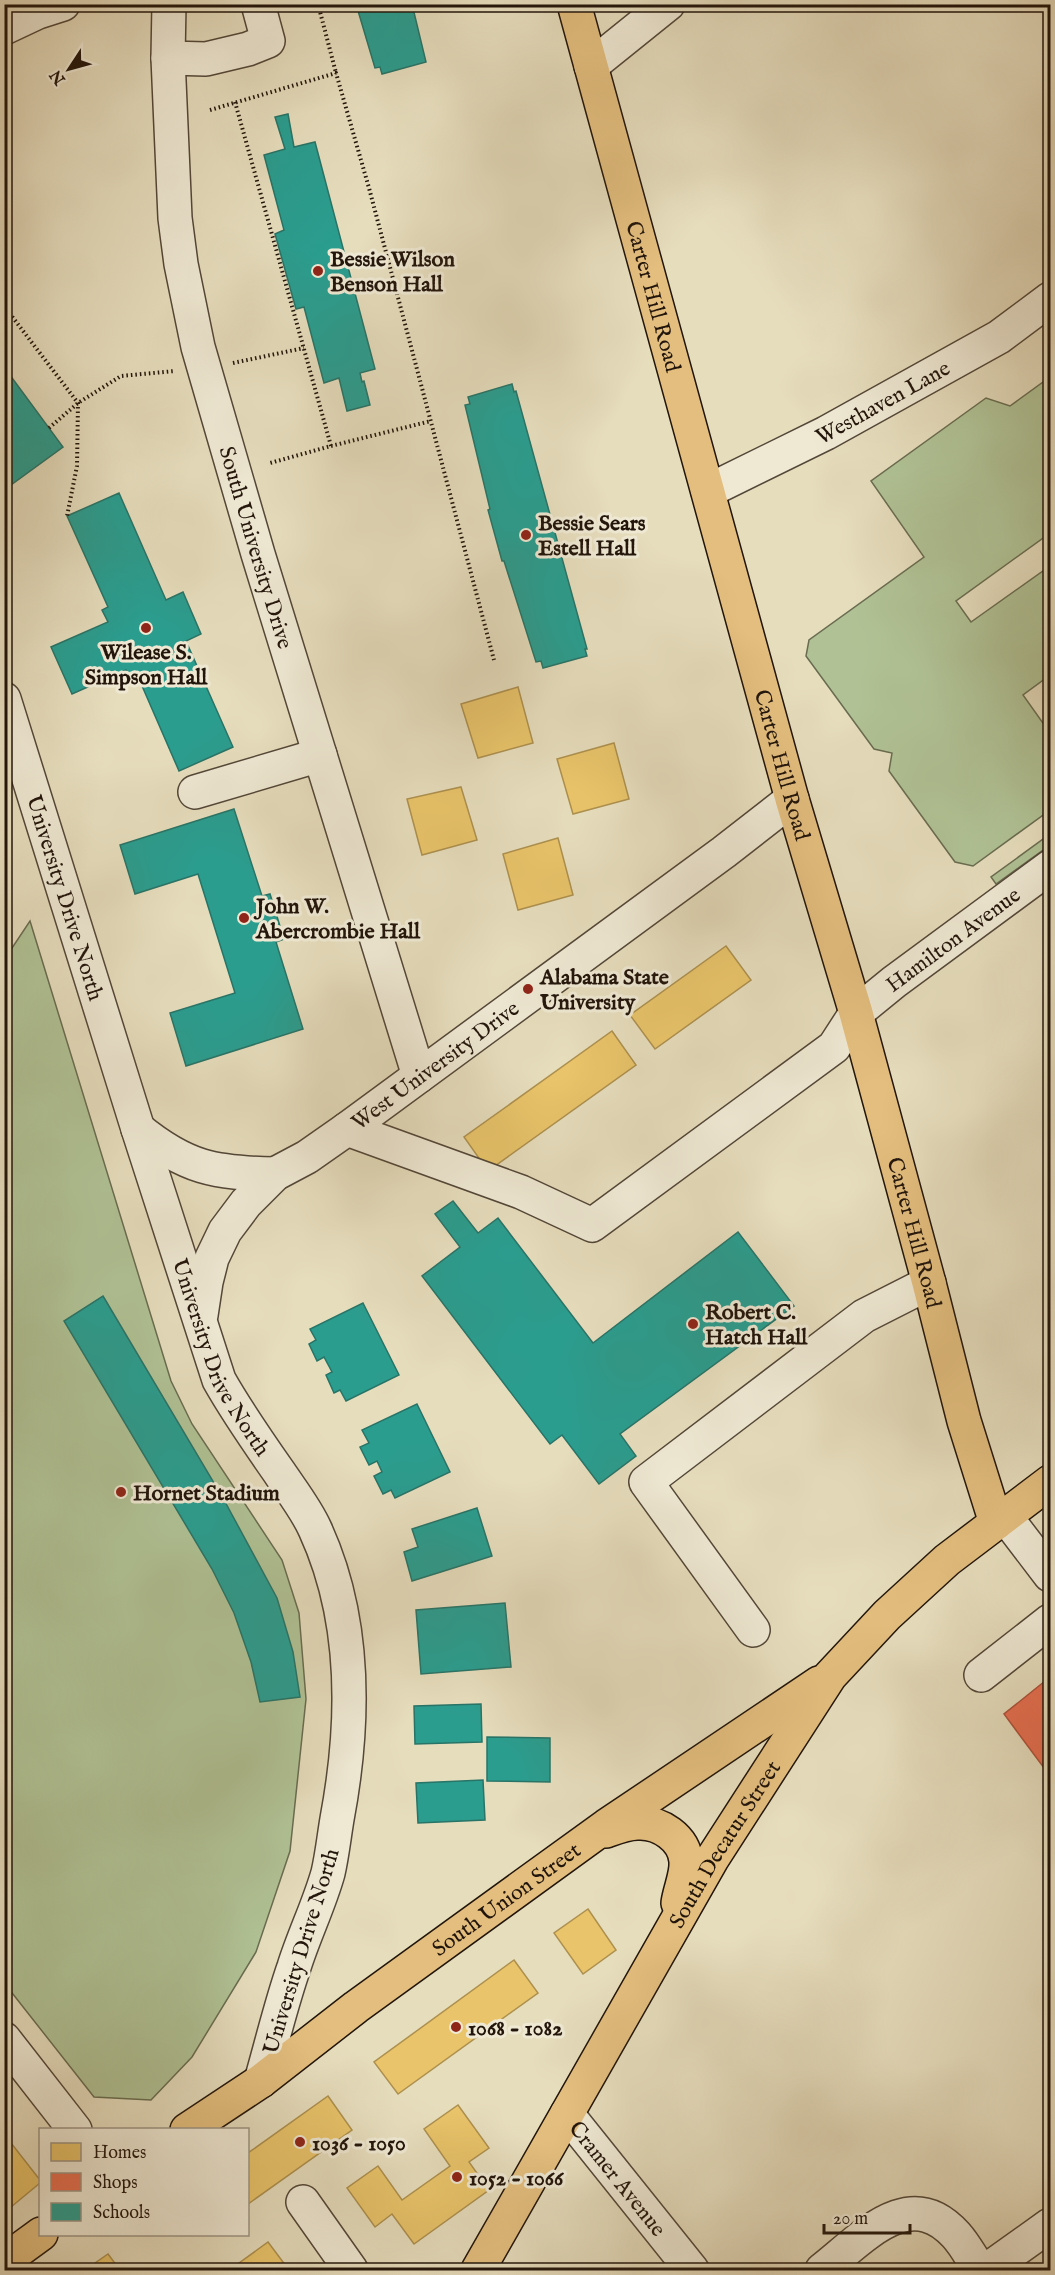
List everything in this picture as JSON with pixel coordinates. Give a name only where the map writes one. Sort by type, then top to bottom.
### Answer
[{"type":"main road","name":"Carter Hill Road","points":[[574,4],[792,799],[856,1013],[964,1421],[1000,1519]]},
{"type":"main road","name":"South Decatur Street","points":[[477,2271],[712,1859],[830,1676],[886,1615],[947,1560],[1000,1519],[1047,1493]]},
{"type":"main road","name":"South Union Street","points":[[190,2128],[261,2081],[356,2007],[596,1834],[830,1676]]},
{"type":"main road","points":[[596,1834],[625,1824],[641,1823],[664,1829],[680,1843],[684,1851],[686,1872],[675,1926]]},
{"type":"main road","points":[[4,2261],[40,2236]]},
{"type":"street","points":[[4,28],[38,12],[63,4]]},
{"type":"street","name":"South University Drive","points":[[169,4],[168,58],[175,218],[181,264],[203,366],[419,1076]]},
{"type":"street","points":[[168,58],[206,59],[248,49],[268,40],[258,4]]},
{"type":"street","points":[[591,66],[668,4]]},
{"type":"street","name":"Westhaven Lane","points":[[708,491],[826,433],[999,337],[1050,299]]},
{"type":"street","name":"University Drive North","points":[[4,699],[219,1380],[236,1411],[302,1505],[315,1528],[331,1571],[346,1632],[349,1702],[346,1773],[328,1872],[311,1925],[294,1966],[261,2081]]},
{"type":"street","points":[[195,792],[320,755]]},
{"type":"street","name":"West University Drive","points":[[200,1320],[206,1282],[213,1257],[225,1231],[246,1203],[275,1174],[307,1157],[347,1129],[724,852],[792,799]]},
{"type":"street","name":"Hamilton Avenue","points":[[347,1129],[521,1192],[592,1225],[834,1047],[856,1013],[894,982],[1050,867]]},
{"type":"street","name":"West University Drive","points":[[138,1129],[162,1148],[190,1163],[240,1173],[275,1174]]},
{"type":"street","points":[[753,1630],[646,1482],[864,1316],[929,1282]]},
{"type":"street","points":[[1000,1519],[1050,1575]]},
{"type":"street","points":[[981,1675],[1050,1621]]},
{"type":"street","points":[[4,2039],[73,2128]]},
{"type":"street","name":"Cramer Avenue","points":[[567,2114],[692,2271]]},
{"type":"street","points":[[303,2202],[351,2271]]},
{"type":"street","points":[[822,2271],[888,2220],[913,2212],[932,2216],[956,2235],[980,2271]]},
{"type":"street","points":[[987,2271],[1050,2224]]},
{"type":"path","points":[[318,4],[494,660]]},
{"type":"path","points":[[210,110],[336,73]]},
{"type":"path","points":[[235,102],[331,446]]},
{"type":"path","points":[[4,306],[78,403],[77,466],[67,516]]},
{"type":"path","points":[[49,428],[78,403],[120,376],[241,362],[304,348]]},
{"type":"path","points":[[270,463],[431,421]]},
{"type":"green space","points":[[1050,377],[1050,533],[956,601],[971,622],[1050,566],[1050,675],[1023,695],[1050,733],[1050,810],[973,866],[955,862],[889,771],[892,753],[874,749],[806,656],[809,640],[924,557],[871,481],[986,398],[1010,406]]},
{"type":"green space","points":[[1050,834],[1050,845],[996,884],[991,877]]},
{"type":"green space","name":"Hornet Stadium","points":[[30,921],[171,1381],[192,1424],[282,1560],[299,1613],[306,1699],[290,1851],[256,1952],[192,2057],[151,2100],[94,2097],[5,1984],[4,960]]},
{"type":"building: Homes","points":[[518,687],[533,743],[478,758],[461,704]]},
{"type":"building: Homes","points":[[614,743],[629,799],[573,814],[557,759]]},
{"type":"building: Homes","points":[[461,787],[477,840],[422,855],[407,799]]},
{"type":"building: Homes","points":[[558,838],[573,895],[518,910],[503,854]]},
{"type":"building: Homes","points":[[726,946],[751,980],[655,1049],[630,1015]]},
{"type":"building: Homes","points":[[612,1031],[636,1065],[488,1171],[464,1137]]},
{"type":"building: Homes","points":[[588,1909],[616,1950],[583,1974],[554,1933]]},
{"type":"building: Homes","name":"1068 - 1082","points":[[514,1960],[538,1993],[398,2094],[374,2062]]},
{"type":"building: Homes","name":"1036 - 1050","points":[[328,2096],[352,2130],[249,2203],[249,2152]]},
{"type":"building: Homes","name":"1052 - 1066","points":[[458,2105],[489,2148],[469,2162],[489,2190],[414,2244],[392,2214],[375,2227],[347,2188],[378,2166],[402,2200],[450,2166],[424,2129]]},
{"type":"building: Homes","points":[[4,2134],[39,2179],[39,2184],[11,2207],[4,2199]]},
{"type":"building: Homes","points":[[268,2242],[289,2270],[238,2270],[235,2266]]},
{"type":"building: Homes","points":[[108,2254],[120,2270],[85,2270]]},
{"type":"building: Shops","points":[[1050,1677],[1050,1776],[1004,1714]]},
{"type":"building: Schools","points":[[356,4],[412,4],[426,62],[382,74],[380,67],[375,68]]},
{"type":"building: Schools","name":"Bessie Wilson Benson Hall","points":[[288,114],[294,147],[315,142],[375,369],[360,373],[370,405],[347,411],[339,378],[324,383],[304,307],[296,309],[275,234],[284,230],[264,155],[285,149],[275,117]]},
{"type":"building: Schools","points":[[4,367],[63,447],[4,490]]},
{"type":"building: Schools","name":"Bessie Sears Estell Hall","points":[[512,384],[514,392],[516,391],[587,649],[585,649],[587,656],[543,668],[541,661],[536,662],[504,561],[502,561],[488,510],[490,509],[465,405],[470,404],[468,397]]},
{"type":"building: Schools","name":"Wilease S. Simpson Hall","points":[[119,493],[166,600],[183,592],[201,634],[186,641],[233,747],[179,771],[139,679],[132,682],[126,670],[72,694],[51,647],[108,622],[102,610],[108,607],[67,516]]},
{"type":"building: Schools","name":"John W. Abercrombie Hall","points":[[234,809],[262,896],[270,894],[284,939],[276,942],[303,1029],[186,1066],[170,1013],[235,993],[198,874],[135,894],[120,845]]},
{"type":"building: Schools","name":"Robert C. Hatch Hall","points":[[453,1201],[478,1233],[498,1218],[593,1343],[738,1232],[794,1306],[620,1434],[636,1456],[599,1484],[562,1435],[550,1444],[422,1276],[460,1247],[435,1214]]},
{"type":"building: Schools","points":[[103,1296],[223,1498],[277,1598],[293,1652],[300,1697],[260,1702],[251,1662],[234,1613],[212,1569],[64,1321]]},
{"type":"building: Schools","points":[[363,1303],[399,1375],[346,1401],[340,1390],[334,1393],[326,1375],[332,1372],[324,1357],[317,1361],[309,1344],[316,1340],[310,1329]]},
{"type":"building: Schools","points":[[417,1404],[450,1472],[395,1498],[391,1490],[383,1494],[374,1476],[382,1472],[377,1461],[369,1465],[360,1447],[369,1443],[362,1430]]},
{"type":"building: Schools","points":[[477,1508],[492,1556],[412,1581],[404,1552],[418,1547],[412,1529]]},
{"type":"building: Schools","points":[[505,1603],[511,1667],[421,1674],[416,1610]]},
{"type":"building: Schools","points":[[481,1704],[482,1742],[415,1744],[414,1706]]},
{"type":"building: Schools","points":[[487,1737],[550,1738],[550,1782],[487,1781]]},
{"type":"building: Schools","points":[[483,1780],[485,1820],[418,1823],[416,1783]]},
{"type":"place","name":"Bessie Wilson Benson Hall","points":[[318,271]]},
{"type":"place","name":"Bessie Sears Estell Hall","points":[[526,535]]},
{"type":"place","name":"Wilease S. Simpson Hall","points":[[146,628]]},
{"type":"place","name":"John W. Abercrombie Hall","points":[[244,918]]},
{"type":"place","name":"Alabama State University","points":[[528,989]]},
{"type":"place","name":"Robert C. Hatch Hall","points":[[693,1324]]},
{"type":"place","name":"Hornet Stadium","points":[[121,1492]]},
{"type":"place","name":"1068 - 1082","points":[[456,2027]]},
{"type":"place","name":"1036 - 1050","points":[[300,2142]]},
{"type":"place","name":"1052 - 1066","points":[[457,2177]]}]
